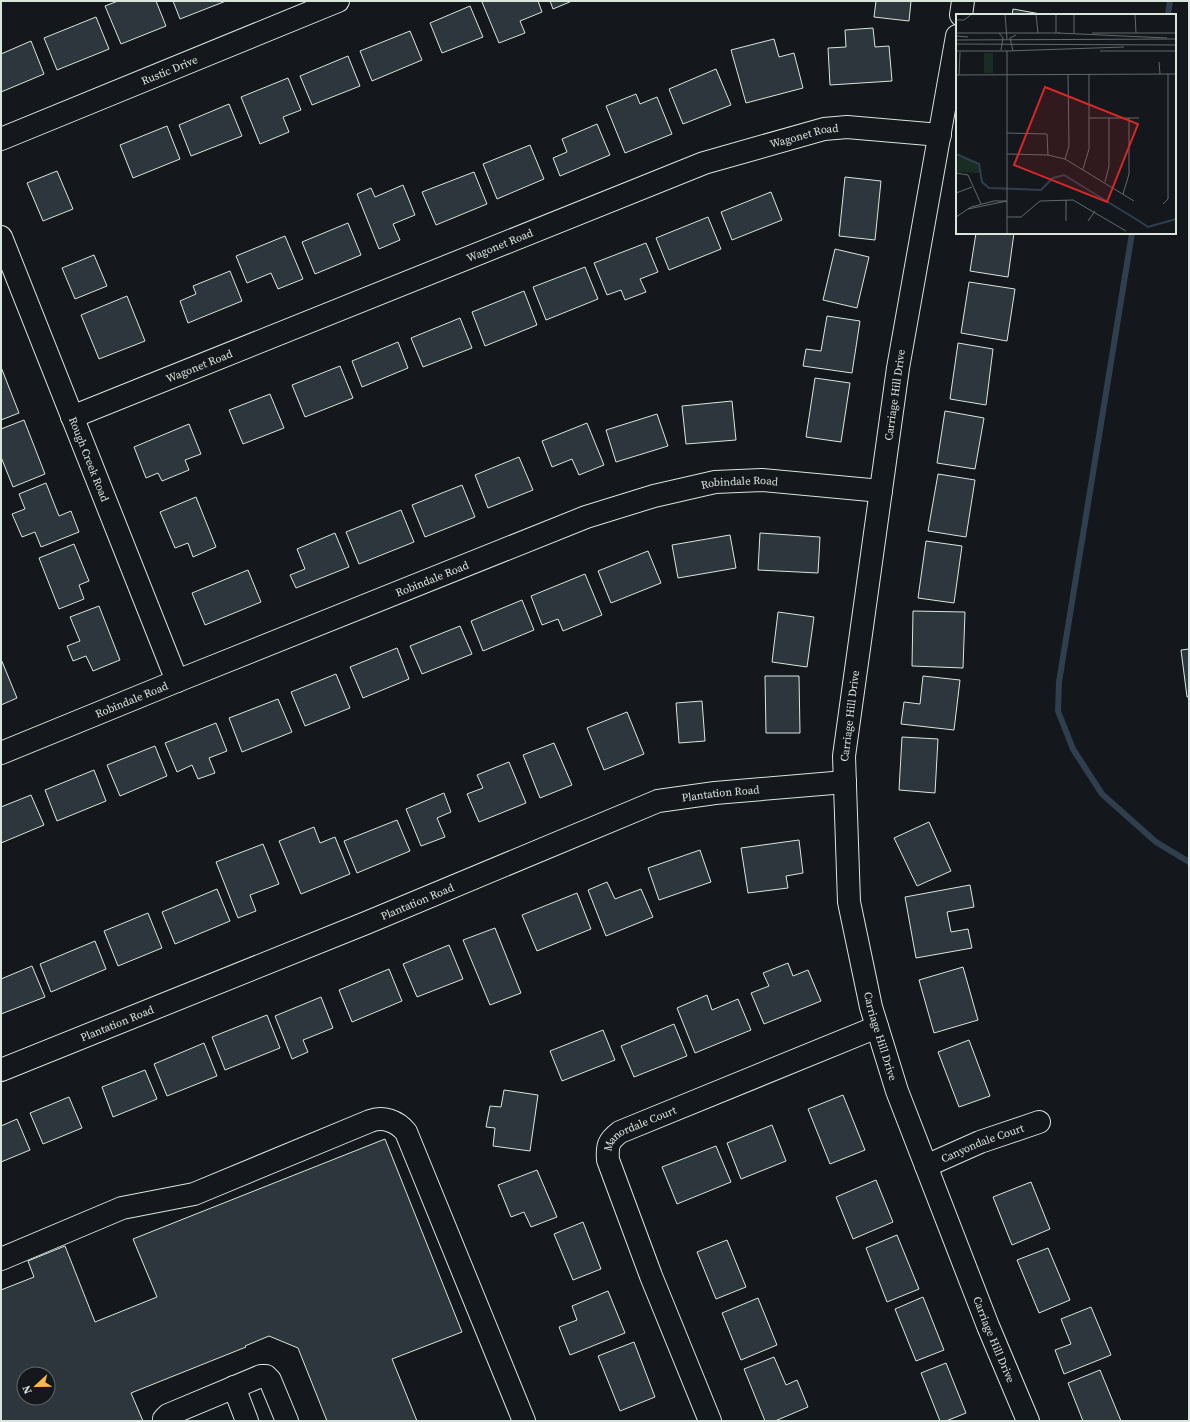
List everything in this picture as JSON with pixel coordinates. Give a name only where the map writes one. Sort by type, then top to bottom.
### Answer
[{"type":"street","name":"Rustic Drive","points":[[1,139],[338,1]]},
{"type":"street","points":[[961,14],[963,1]]},
{"type":"street","name":"Carriage Hill Drive","points":[[956,42],[898,368],[844,756],[849,902],[870,1007],[897,1091],[988,1326],[1028,1421]]},
{"type":"street","name":"Wagonet Road","points":[[72,417],[704,163],[824,129],[847,127],[940,135]]},
{"type":"street","name":"Rough Creek Road","points":[[1,237],[177,681]]},
{"type":"street","name":"Robindale Road","points":[[1,753],[586,517],[654,496],[715,482],[762,480],[881,491]]},
{"type":"street","name":"Plantation Road","points":[[1,1070],[359,926],[658,801],[715,793],[844,782]]},
{"type":"street","name":"Manordale Court","points":[[710,1421],[651,1276],[608,1160],[607,1150],[612,1138],[620,1132],[877,1027]]},
{"type":"street","points":[[1,1259],[122,1208],[194,1194],[376,1118],[384,1119],[400,1125],[406,1132],[524,1421]]},
{"type":"street","name":"Canyondale Court","points":[[926,1166],[980,1142],[1039,1122]]},
{"type":"street","points":[[165,1421],[164,1418],[168,1415],[191,1414],[234,1387],[261,1376],[266,1376],[270,1380],[287,1421]]},
{"type":"street","points":[[234,1387],[247,1421]]},
{"type":"building","points":[[118,1],[156,1],[166,26],[121,44],[105,6]]},
{"type":"building","points":[[173,1],[226,1],[180,19]]},
{"type":"building","points":[[538,1],[542,12],[520,21],[525,33],[499,43],[482,2]]},
{"type":"building","points":[[550,1],[572,1],[553,9]]},
{"type":"building","points":[[876,1],[911,1],[909,21],[874,17]]},
{"type":"building","points":[[470,6],[483,37],[442,53],[430,23]]},
{"type":"building","points":[[1013,9],[1040,14],[1012,14]]},
{"type":"building","points":[[96,17],[109,49],[57,70],[44,38]]},
{"type":"building","points":[[873,28],[875,47],[889,46],[892,81],[830,85],[828,48],[846,47],[845,30]]},
{"type":"building","points":[[410,31],[422,60],[372,81],[360,51]]},
{"type":"building","points":[[774,39],[779,57],[794,53],[803,88],[746,103],[731,50]]},
{"type":"building","points":[[31,41],[44,74],[1,92],[1,54]]},
{"type":"building","points":[[348,56],[360,86],[312,105],[300,76]]},
{"type":"building","points":[[716,69],[731,105],[683,124],[669,89]]},
{"type":"building","points":[[288,78],[301,110],[283,117],[289,132],[260,144],[241,97]]},
{"type":"building","points":[[636,94],[640,104],[657,97],[672,134],[625,153],[606,106]]},
{"type":"building","points":[[229,104],[242,136],[191,156],[179,125]]},
{"type":"building","points":[[597,124],[610,155],[560,176],[553,158],[567,152],[562,139]]},
{"type":"building","points":[[167,126],[180,159],[133,178],[120,145]]},
{"type":"building","points":[[530,145],[544,179],[497,199],[483,164]]},
{"type":"building","points":[[57,171],[73,209],[43,221],[27,183]]},
{"type":"building","points":[[474,172],[487,204],[436,225],[422,192]]},
{"type":"building","points":[[845,177],[881,181],[875,240],[839,236]]},
{"type":"building","points":[[403,185],[415,215],[393,224],[400,240],[379,249],[357,194],[371,188],[375,197]]},
{"type":"building","points":[[771,192],[782,220],[732,240],[721,212]]},
{"type":"building","points":[[708,217],[721,249],[669,270],[656,238]]},
{"type":"building","points":[[348,223],[361,255],[315,274],[302,242]]},
{"type":"building","points":[[976,234],[1014,234],[1008,277],[970,271]]},
{"type":"building","points":[[285,236],[303,279],[278,289],[271,273],[247,283],[236,256]]},
{"type":"building","points":[[646,243],[658,272],[640,279],[646,292],[625,300],[621,290],[607,295],[594,263]]},
{"type":"building","points":[[835,249],[869,257],[857,308],[823,300]]},
{"type":"building","points":[[94,255],[107,286],[75,299],[62,268]]},
{"type":"building","points":[[585,267],[598,299],[546,320],[533,287]]},
{"type":"building","points":[[230,271],[242,301],[188,323],[180,301],[196,294],[193,286]]},
{"type":"building","points":[[969,282],[1015,289],[1007,341],[961,333]]},
{"type":"building","points":[[524,291],[537,325],[485,346],[472,312]]},
{"type":"building","points":[[127,296],[145,341],[99,359],[81,315]]},
{"type":"building","points":[[827,316],[860,321],[852,373],[803,366],[806,349],[821,351]]},
{"type":"building","points":[[460,318],[472,348],[423,367],[411,338]]},
{"type":"building","points":[[398,342],[408,368],[362,387],[352,361]]},
{"type":"building","points":[[958,343],[993,349],[986,405],[950,399]]},
{"type":"building","points":[[340,366],[353,398],[305,417],[292,385]]},
{"type":"building","points":[[1,367],[19,413],[1,420]]},
{"type":"building","points":[[815,378],[850,383],[841,442],[806,437]]},
{"type":"building","points":[[270,394],[284,428],[243,444],[229,410]]},
{"type":"building","points":[[732,401],[736,440],[686,444],[682,406]]},
{"type":"building","points":[[945,411],[984,418],[975,469],[937,463]]},
{"type":"building","points":[[657,414],[668,446],[616,462],[606,430]]},
{"type":"building","points":[[24,420],[45,474],[13,487],[1,457],[1,429]]},
{"type":"building","points":[[587,423],[604,465],[579,475],[572,459],[552,467],[542,441]]},
{"type":"building","points":[[189,424],[201,454],[185,460],[189,470],[162,481],[158,473],[146,478],[134,447]]},
{"type":"building","points":[[519,457],[533,490],[488,508],[475,475]]},
{"type":"building","points":[[938,474],[975,480],[966,537],[928,531]]},
{"type":"building","points":[[46,483],[59,516],[71,511],[79,532],[41,547],[35,532],[22,537],[12,514],[25,509],[19,494]]},
{"type":"building","points":[[462,485],[475,517],[425,537],[412,505]]},
{"type":"building","points":[[196,497],[216,547],[193,557],[188,543],[175,548],[160,512]]},
{"type":"building","points":[[401,510],[414,542],[359,564],[346,532]]},
{"type":"building","points":[[335,533],[349,567],[296,588],[290,575],[305,569],[297,549]]},
{"type":"building","points":[[760,533],[820,537],[818,573],[758,570]]},
{"type":"building","points":[[730,535],[736,568],[678,578],[672,545]]},
{"type":"building","points":[[926,541],[962,546],[954,603],[918,598]]},
{"type":"building","points":[[74,544],[89,581],[79,585],[84,599],[59,609],[39,558]]},
{"type":"building","points":[[648,551],[661,583],[611,603],[598,571]]},
{"type":"building","points":[[248,570],[261,602],[205,625],[192,593]]},
{"type":"building","points":[[585,574],[602,615],[563,631],[558,619],[542,625],[531,596]]},
{"type":"building","points":[[522,600],[534,630],[483,651],[471,621]]},
{"type":"building","points":[[99,606],[120,660],[93,671],[86,656],[73,661],[67,646],[80,641],[70,617]]},
{"type":"building","points":[[913,611],[965,612],[963,668],[912,666]]},
{"type":"building","points":[[778,612],[814,617],[807,667],[772,662]]},
{"type":"building","points":[[460,626],[472,654],[422,674],[410,646]]},
{"type":"building","points":[[397,648],[409,679],[363,698],[350,667]]},
{"type":"building","points":[[1189,649],[1189,697],[1187,697],[1181,650]]},
{"type":"building","points":[[1,659],[17,698],[1,705]]},
{"type":"building","points":[[336,674],[350,708],[305,726],[291,692]]},
{"type":"building","points":[[765,676],[799,676],[800,733],[766,733]]},
{"type":"building","points":[[923,676],[960,680],[954,730],[901,724],[904,702],[920,704]]},
{"type":"building","points":[[278,699],[292,732],[242,752],[229,718]]},
{"type":"building","points":[[702,701],[705,741],[679,743],[676,703]]},
{"type":"building","points":[[627,712],[644,754],[604,770],[587,728]]},
{"type":"building","points":[[216,723],[227,751],[209,758],[215,773],[198,779],[192,765],[177,772],[165,743]]},
{"type":"building","points":[[902,737],[938,739],[935,793],[899,790]]},
{"type":"building","points":[[554,743],[572,785],[540,798],[523,755]]},
{"type":"building","points":[[155,746],[167,776],[120,796],[107,765]]},
{"type":"building","points":[[509,762],[526,803],[479,822],[467,794],[483,788],[477,775]]},
{"type":"building","points":[[94,770],[106,801],[57,821],[45,790]]},
{"type":"building","points":[[444,793],[451,812],[437,818],[445,837],[421,846],[406,809]]},
{"type":"building","points":[[31,795],[44,825],[1,843],[1,807]]},
{"type":"building","points":[[397,820],[410,851],[357,873],[344,841]]},
{"type":"building","points":[[929,822],[951,871],[917,886],[894,838]]},
{"type":"building","points":[[314,827],[320,843],[335,837],[350,874],[301,894],[279,841]]},
{"type":"building","points":[[799,840],[803,873],[786,876],[788,888],[748,893],[741,848]]},
{"type":"building","points":[[263,844],[279,884],[250,895],[256,911],[238,918],[216,862]]},
{"type":"building","points":[[700,850],[711,882],[659,900],[648,868]]},
{"type":"building","points":[[607,882],[615,899],[641,889],[653,917],[606,936],[588,890]]},
{"type":"building","points":[[970,885],[974,907],[947,912],[951,932],[968,929],[972,948],[916,958],[905,897]]},
{"type":"building","points":[[217,889],[230,921],[175,944],[162,912]]},
{"type":"building","points":[[577,893],[591,929],[537,951],[522,915]]},
{"type":"building","points":[[148,913],[162,948],[118,966],[104,931]]},
{"type":"building","points":[[495,928],[521,993],[490,1005],[463,940]]},
{"type":"building","points":[[95,941],[106,969],[51,992],[40,964]]},
{"type":"building","points":[[449,945],[463,979],[417,997],[403,964]]},
{"type":"building","points":[[788,963],[793,976],[808,970],[821,1001],[764,1024],[751,993],[769,986],[763,973]]},
{"type":"building","points":[[32,966],[45,997],[1,1014],[1,979]]},
{"type":"building","points":[[963,967],[978,1020],[934,1033],[919,980]]},
{"type":"building","points":[[389,969],[402,1001],[352,1022],[339,990]]},
{"type":"building","points":[[707,995],[712,1010],[738,999],[751,1030],[695,1053],[677,1008]]},
{"type":"building","points":[[321,997],[333,1028],[303,1040],[308,1052],[292,1059],[275,1016]]},
{"type":"building","points":[[267,1015],[280,1048],[225,1070],[212,1037]]},
{"type":"building","points":[[674,1024],[687,1056],[634,1077],[621,1046]]},
{"type":"building","points":[[603,1030],[615,1060],[562,1081],[550,1051]]},
{"type":"building","points":[[969,1040],[990,1096],[959,1107],[938,1052]]},
{"type":"building","points":[[204,1043],[217,1076],[167,1096],[154,1064]]},
{"type":"building","points":[[145,1070],[157,1099],[113,1117],[102,1087]]},
{"type":"building","points":[[504,1090],[538,1095],[530,1151],[493,1146],[495,1128],[486,1127],[490,1106],[501,1107]]},
{"type":"building","points":[[843,1095],[865,1150],[830,1164],[808,1109]]},
{"type":"building","points":[[69,1097],[82,1128],[43,1144],[30,1113]]},
{"type":"building","points":[[17,1119],[30,1150],[1,1162],[1,1126]]},
{"type":"building","points":[[772,1125],[786,1161],[741,1179],[727,1143]]},
{"type":"building","points":[[385,1139],[462,1332],[392,1359],[417,1421],[327,1421],[298,1348],[269,1336],[245,1346],[246,1347],[131,1393],[143,1421],[1,1421],[1,1290],[34,1277],[28,1261],[65,1246],[95,1322],[157,1297],[133,1239]]},
{"type":"building","points":[[716,1146],[731,1182],[677,1204],[662,1167]]},
{"type":"building","points":[[537,1170],[557,1217],[531,1227],[524,1212],[511,1217],[498,1185]]},
{"type":"building","points":[[876,1180],[893,1222],[853,1239],[836,1197]]},
{"type":"building","points":[[1031,1182],[1050,1229],[1012,1245],[993,1197]]},
{"type":"building","points":[[583,1222],[601,1269],[573,1280],[554,1234]]},
{"type":"building","points":[[897,1235],[919,1289],[887,1302],[866,1248]]},
{"type":"building","points":[[727,1240],[746,1287],[716,1299],[697,1252]]},
{"type":"building","points":[[1048,1248],[1070,1300],[1039,1313],[1017,1260]]},
{"type":"building","points":[[608,1291],[625,1333],[570,1355],[559,1327],[577,1320],[572,1306]]},
{"type":"building","points":[[923,1297],[944,1350],[916,1361],[895,1309]]},
{"type":"building","points":[[758,1298],[777,1345],[741,1360],[722,1313]]},
{"type":"building","points":[[1091,1307],[1111,1355],[1064,1374],[1055,1350],[1071,1344],[1061,1319]]},
{"type":"building","points":[[634,1342],[655,1397],[620,1411],[598,1356]]},
{"type":"building","points":[[774,1357],[786,1385],[797,1380],[808,1407],[775,1421],[765,1421],[744,1369]]},
{"type":"building","points":[[946,1363],[966,1413],[946,1421],[940,1421],[921,1373]]},
{"type":"building","points":[[1100,1370],[1121,1421],[1083,1421],[1068,1383]]},
{"type":"waterway","points":[[1168,14],[1170,1]]},
{"type":"waterway","points":[[1132,234],[1059,682],[1058,711],[1073,749],[1102,794],[1156,842],[1189,862]]}]
